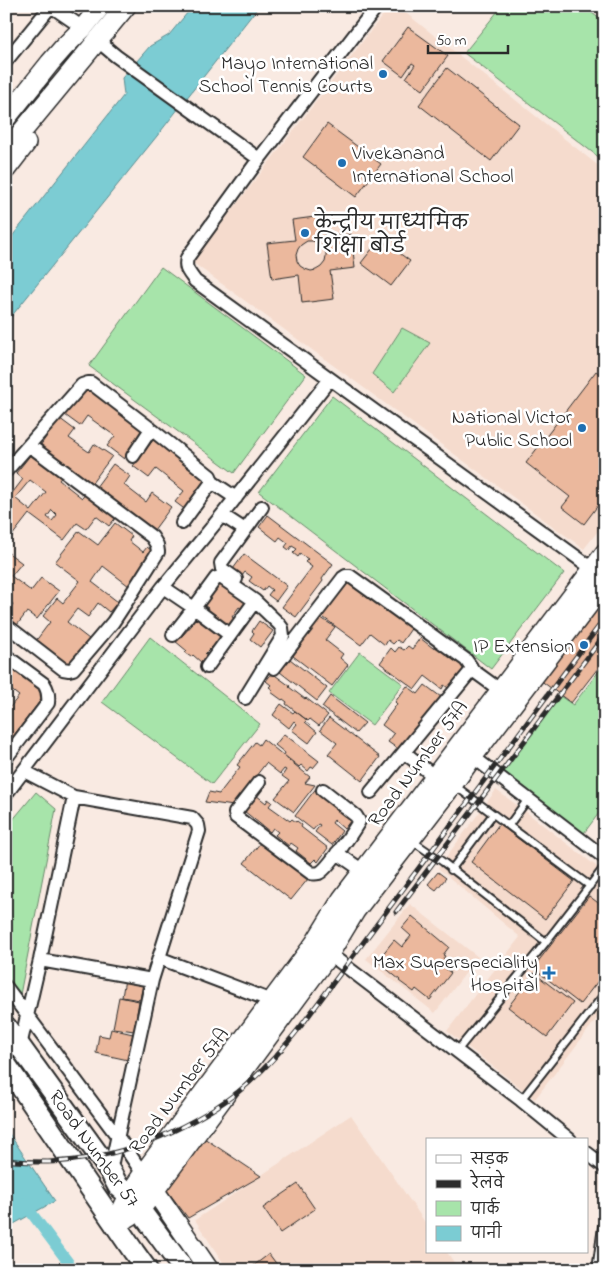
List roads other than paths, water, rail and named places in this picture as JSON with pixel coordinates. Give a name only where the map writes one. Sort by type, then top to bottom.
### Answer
[{"type":"main road","name":"Road Number 57","points":[[6,1027],[110,1171],[118,1186],[135,1203],[184,1270]]},
{"type":"main road","name":"Road Number 57","points":[[6,1065],[147,1270]]},
{"type":"street","points":[[6,61],[51,6],[83,28]]},
{"type":"street","points":[[6,118],[64,46],[83,28],[101,6]]},
{"type":"street","points":[[6,151],[126,6]]},
{"type":"street","points":[[377,6],[259,159],[187,258],[185,264],[195,281],[593,569]]},
{"type":"street","points":[[98,41],[259,159]]},
{"type":"street","points":[[6,107],[28,82],[50,63]]},
{"type":"street","points":[[6,169],[57,102],[66,79]]},
{"type":"street","points":[[6,794],[10,781],[24,771],[163,587],[330,379]]},
{"type":"street","points":[[6,471],[82,385],[91,383],[208,474],[212,482],[236,498]]},
{"type":"street","points":[[132,456],[151,429]]},
{"type":"street","points":[[6,626],[63,669],[73,669],[113,622],[158,552],[157,545],[152,537],[28,445]]},
{"type":"street","points":[[182,522],[212,482]]},
{"type":"street","points":[[262,507],[221,563],[221,566],[289,623]]},
{"type":"street","points":[[222,515],[245,530]]},
{"type":"street","name":"Road Number 57A","points":[[135,1203],[143,1174],[272,1000],[355,911],[453,784],[466,751],[500,690],[605,552]]},
{"type":"street","points":[[274,668],[346,576],[350,576],[469,663],[472,671],[371,792]]},
{"type":"street","points":[[172,635],[216,578],[222,578],[254,601],[280,624],[283,636],[245,698]]},
{"type":"street","name":"Road Number 57A","points":[[115,1224],[135,1203],[155,1190],[322,948],[342,899],[363,871],[435,777],[466,751],[605,583]]},
{"type":"street","points":[[163,587],[230,635]]},
{"type":"street","points":[[207,667],[254,601]]},
{"type":"street","points":[[113,622],[128,633]]},
{"type":"street","points":[[6,656],[44,684],[49,696],[48,703],[6,758]]},
{"type":"street","points":[[471,669],[500,690]]},
{"type":"street","points":[[466,751],[605,858]]},
{"type":"street","points":[[405,752],[435,777]]},
{"type":"street","points":[[24,771],[74,797],[192,818],[200,831],[152,980],[110,1171]]},
{"type":"street","points":[[260,782],[236,812],[236,817],[311,873],[316,874],[337,853],[359,820],[323,790]]},
{"type":"street","points":[[20,1046],[74,797]]},
{"type":"street","points":[[337,853],[363,871]]},
{"type":"street","points":[[322,948],[521,1100],[568,1138]]},
{"type":"street","points":[[159,958],[272,1000]]},
{"type":"street","points":[[40,960],[152,980]]},
{"type":"street","points":[[6,987],[118,1137],[210,1270]]},
{"type":"street","points":[[588,1154],[605,1167]]},
{"type":"street","points":[[599,1270],[605,1227]]},
{"type":"lane","points":[[453,784],[590,886]]},
{"type":"lane","points":[[509,825],[528,799]]},
{"type":"lane","points":[[451,870],[493,814]]},
{"type":"lane","points":[[410,840],[546,942]]},
{"type":"lane","points":[[457,1052],[605,866]]},
{"type":"lane","points":[[521,1100],[605,993]]},
{"type":"water","points":[[193,6],[259,6],[6,323],[6,244],[124,95],[122,78],[150,46],[169,35]]},
{"type":"water","points":[[6,1129],[55,1201],[12,1225],[6,1217]]},
{"type":"waterway","points":[[24,1203],[74,1270]]},
{"type":"railway","points":[[6,1160],[22,1162],[74,1160],[124,1150],[172,1132],[195,1120],[238,1092],[255,1077],[301,1026],[605,618]]},
{"type":"railway","points":[[396,912],[605,634]]},
{"type":"place","name":"Mayo International School Tennis Courts","points":[[383,74]]},
{"type":"place","name":"Vivekanand International School","points":[[342,163]]},
{"type":"place","name":"केन्द्रीय माध्यमिक शिक्षा बोर्ड","points":[[305,233]]},
{"type":"place","name":"National Victor Public School","points":[[582,428]]},
{"type":"place","name":"IP Extension","points":[[584,645]]},
{"type":"place","name":"Max Superspeciality Hospital","points":[[549,973]]}]
